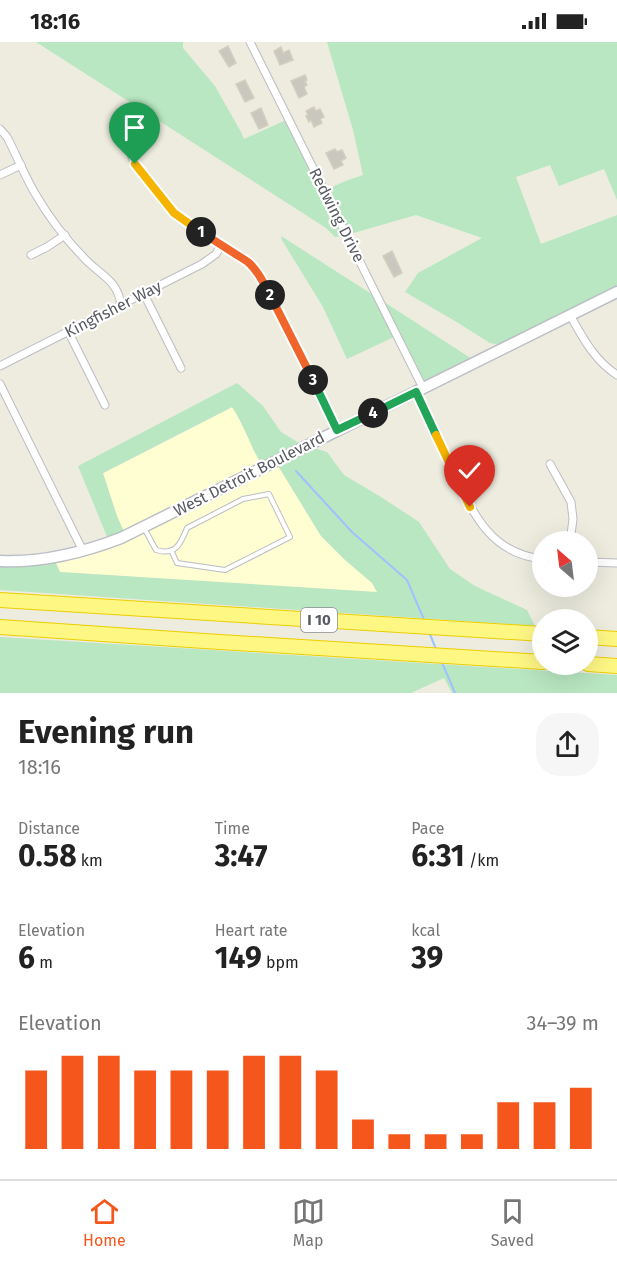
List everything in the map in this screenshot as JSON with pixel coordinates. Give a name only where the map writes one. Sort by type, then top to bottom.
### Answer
[{"type":"highway","name":"I 10","points":[[0,600],[532,633]]},
{"type":"highway","name":"I 10","points":[[0,627],[532,661]]},
{"type":"highway","points":[[598,638],[617,639]]},
{"type":"highway","points":[[598,665],[617,666]]},
{"type":"street","name":"Redwing Drive","points":[[250,42],[420,390],[470,507],[482,526],[506,548],[532,556]]},
{"type":"street","points":[[0,129],[7,137],[46,210],[85,258],[116,287],[121,298],[121,305]]},
{"type":"street","points":[[134,131],[130,148],[135,164],[174,213],[248,262],[260,275],[337,430]]},
{"type":"street","points":[[0,175],[21,165]]},
{"type":"street","points":[[31,255],[47,248],[65,235]]},
{"type":"street","name":"Kingfisher Way","points":[[0,366],[202,264],[216,254],[221,245]]},
{"type":"street","name":"West Detroit Boulevard","points":[[0,561],[26,561],[83,551],[144,527],[617,292]]},
{"type":"street","points":[[144,294],[180,368]]},
{"type":"street","points":[[570,315],[592,353],[617,375]]},
{"type":"street","points":[[68,332],[105,405]]},
{"type":"street","points":[[0,384],[83,551]]},
{"type":"street","points":[[550,464],[571,502],[571,531]]},
{"type":"street","points":[[598,562],[617,563]]},
{"type":"lane","points":[[144,527],[156,550],[162,552],[171,550],[182,542],[187,528],[243,500],[269,494],[290,537],[225,570],[177,563],[171,550]]},
{"type":"shaded area","points":[[233,407],[261,463],[124,532],[102,474]]},
{"type":"shaded area","points":[[277,464],[321,536],[372,583],[378,593],[60,572],[56,565],[55,561]]},
{"type":"green space","points":[[36,42],[183,42],[183,48],[215,86],[244,139],[286,120],[344,236],[335,237],[326,228]]},
{"type":"green space","points":[[327,42],[617,42],[617,200],[604,169],[559,186],[550,165],[516,177],[541,244],[617,215],[617,288],[501,345],[490,343],[405,292],[418,273],[482,238],[416,215],[350,234],[328,189],[363,175],[353,130]]},
{"type":"green space","points":[[281,236],[373,295],[394,337],[347,359],[323,307]]},
{"type":"green space","points":[[384,302],[472,359],[425,383]]},
{"type":"green space","points":[[237,383],[263,406],[281,432],[301,444],[261,463],[232,407],[103,473],[124,532],[108,539],[78,466]]},
{"type":"green space","points":[[311,447],[327,452],[344,475],[419,522],[450,569],[475,586],[527,610],[532,626],[0,590],[0,564],[55,561],[60,572],[377,592],[372,583],[321,536],[277,464]]},
{"type":"green space","points":[[0,637],[532,670],[532,675],[617,675],[617,693],[452,693],[444,678],[411,693],[0,693]]},
{"type":"building","points":[[228,46],[236,63],[229,67],[219,51]]},
{"type":"building","points":[[281,47],[283,53],[289,50],[293,60],[280,65],[274,51]]},
{"type":"building","points":[[305,75],[307,85],[304,87],[307,94],[299,98],[291,81]]},
{"type":"building","points":[[245,80],[254,98],[245,102],[236,84]]},
{"type":"building","points":[[314,107],[316,111],[320,109],[324,117],[320,119],[322,123],[314,127],[306,116],[308,115],[306,111]]},
{"type":"building","points":[[261,108],[268,125],[259,129],[251,113]]},
{"type":"building","points":[[335,149],[337,152],[342,150],[346,158],[341,161],[343,165],[334,169],[326,153]]},
{"type":"building","points":[[392,251],[402,273],[394,277],[383,256]]},
{"type":"waterway","points":[[296,471],[352,532],[407,580],[425,622]]},
{"type":"waterway","points":[[429,632],[436,649]]},
{"type":"waterway","points":[[441,660],[455,693]]},
{"type":"route","points":[[135,164],[179,217],[248,262],[260,275],[337,430],[416,392],[470,507]]}]
